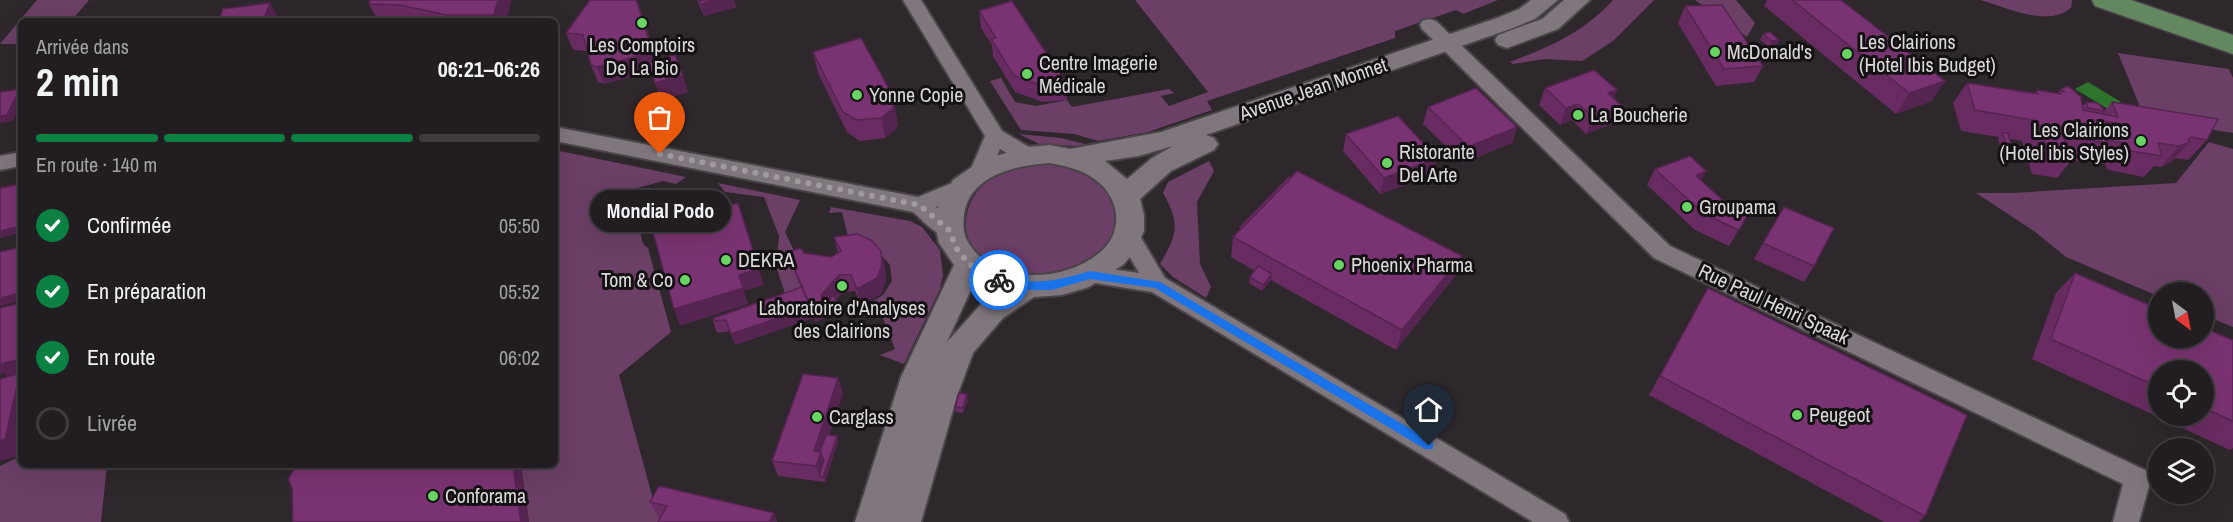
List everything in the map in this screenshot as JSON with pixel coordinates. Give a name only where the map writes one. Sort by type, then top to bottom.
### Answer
[{"type":"main road","points":[[2104,0],[2233,45]]},
{"type":"main road","points":[[2146,0],[2233,30]]},
{"type":"street","points":[[912,0],[995,136],[1027,155]]},
{"type":"street","name":"Avenue Jean Monnet","points":[[1126,197],[1143,176],[1179,153],[1455,49],[1527,14],[1546,0]]},
{"type":"street","name":"Avenue Jean Monnet","points":[[1073,157],[1139,147],[1455,49],[1518,37],[1550,24],[1578,0]]},
{"type":"street","name":"Rue Paul Henri Spaak","points":[[1429,25],[1662,252],[2138,479],[2126,522]]},
{"type":"street","points":[[558,135],[919,205],[949,230]]},
{"type":"street","points":[[919,205],[972,179],[1027,155],[1050,154],[1073,157],[1096,166],[1114,179],[1126,197],[1131,217],[1129,237],[1114,258],[1090,275],[1052,286],[1027,287],[1005,283],[985,275],[969,264],[956,248],[949,230],[952,207],[972,179],[995,136]]},
{"type":"street","points":[[0,163],[18,160]]},
{"type":"street","points":[[1129,237],[1157,284]]},
{"type":"street","points":[[872,522],[916,377],[969,264]]},
{"type":"street","points":[[1090,275],[1157,284],[1556,522]]},
{"type":"street","points":[[904,522],[940,396],[960,347],[993,310],[1027,287]]},
{"type":"shaded area","points":[[37,0],[89,0],[74,18],[22,18]]},
{"type":"shaded area","points":[[1135,0],[1498,0],[1463,14],[1456,10],[1395,31],[1395,38],[1207,101],[1212,110],[1148,132],[1098,141],[1074,134],[1021,130],[990,81],[1001,78],[1015,102],[1036,106],[1067,100],[1072,107],[1169,89],[1174,93],[1161,96],[1169,106],[1208,92]]},
{"type":"shaded area","points":[[1613,0],[1654,0],[1613,41],[1582,61],[1545,59],[1513,64],[1510,62],[1578,30]]},
{"type":"shaded area","points":[[1695,0],[1736,0],[1755,23],[1747,37]]},
{"type":"shaded area","points":[[1980,0],[2072,1],[2071,8],[2061,14],[2039,16]]},
{"type":"shaded area","points":[[18,23],[18,44],[0,44]]},
{"type":"shaded area","points":[[2118,53],[2229,69],[2233,78],[2233,133],[2145,119]]},
{"type":"shaded area","points":[[2088,82],[2121,102],[2108,109],[2075,89]]},
{"type":"shaded area","points":[[1019,134],[1061,138],[1097,147],[1039,144]]},
{"type":"shaded area","points":[[2209,142],[2233,149],[2233,327],[2214,319],[2214,282],[2148,282],[2148,292],[2066,257],[2034,231],[1976,193],[2012,193],[2176,183]]},
{"type":"shaded area","points":[[558,151],[686,177],[676,184],[663,181],[630,190],[643,244],[648,248],[671,332],[619,375],[658,517],[674,522],[529,522],[521,468],[558,468]]},
{"type":"shaded area","points":[[1209,161],[1214,171],[1197,202],[1200,264],[1211,287],[1206,298],[1173,277],[1160,264],[1175,229],[1173,213],[1163,193],[1168,182]]},
{"type":"shaded area","points":[[1049,163],[1086,172],[1105,189],[1116,210],[1117,225],[1111,238],[1101,250],[1087,260],[1055,273],[1040,275],[1009,269],[979,254],[971,244],[967,233],[968,208],[974,196],[992,177],[1006,170]]},
{"type":"shaded area","points":[[718,183],[800,200],[785,232],[800,263],[793,268],[805,297],[788,303],[776,266],[779,236],[764,197],[725,192]]},
{"type":"shaded area","points":[[831,207],[910,221],[922,227],[940,250],[943,275],[940,289],[904,364],[880,355],[895,349],[878,305],[862,308],[883,295],[892,281],[890,265],[879,253],[851,249],[842,212],[829,213]]},
{"type":"shaded area","points":[[18,457],[18,468],[107,468],[101,522],[0,522],[0,466]]},
{"type":"building","points":[[370,0],[498,0],[494,15],[447,15],[400,5],[369,4]]},
{"type":"building","points":[[590,0],[636,0],[653,52],[597,67],[591,65],[583,35],[566,33]]},
{"type":"building","points":[[699,0],[716,0],[701,4]]},
{"type":"building","points":[[1792,0],[1841,0],[1945,81],[1909,93]]},
{"type":"building","name":"Centre Imagerie Médicale","points":[[1012,1],[1066,83],[1042,86],[1014,76],[991,39],[996,38],[979,11]]},
{"type":"building","points":[[270,3],[264,18],[219,18],[223,9]]},
{"type":"building","points":[[1722,5],[1763,66],[1724,69],[1685,6]]},
{"type":"building","points":[[1770,32],[1779,40],[1772,41],[1763,34]]},
{"type":"building","name":"Yonne Copie","points":[[861,38],[893,96],[892,109],[881,118],[856,120],[843,112],[813,52]]},
{"type":"building","points":[[675,55],[683,75],[655,83],[648,63]]},
{"type":"building","points":[[1594,70],[1617,90],[1608,93],[1622,106],[1593,117],[1578,104],[1566,108],[1545,88]]},
{"type":"building","points":[[1967,83],[2038,94],[2037,90],[2061,94],[2061,91],[2065,92],[2061,89],[2068,86],[2081,97],[2083,110],[2118,117],[2112,102],[2218,119],[2207,140],[2191,137],[2188,140],[2190,142],[2179,146],[2158,143],[2162,156],[2125,150],[2123,143],[2105,140],[2106,143],[2062,135],[2074,158],[2048,153],[2038,121],[1975,110]],"holes":[[[2097,120],[2121,124],[2126,138],[2103,134]]]},
{"type":"building","points":[[1476,88],[1517,127],[1468,147],[1428,107]]},
{"type":"building","points":[[18,89],[7,115],[0,116],[0,92]]},
{"type":"building","points":[[2086,102],[2098,103],[2105,111],[2088,108]]},
{"type":"building","points":[[1398,116],[1437,158],[1384,178],[1346,134]]},
{"type":"building","points":[[2002,133],[2008,133],[2011,145],[2006,144]]},
{"type":"building","points":[[1690,156],[1706,171],[1696,176],[1728,205],[1748,214],[1739,230],[1704,214],[1655,169]]},
{"type":"building","name":"Phoenix Pharma","points":[[1297,171],[1462,256],[1402,330],[1233,237]]},
{"type":"building","points":[[1289,177],[1291,178],[1242,228],[1240,227]]},
{"type":"building","points":[[18,185],[18,227],[0,231],[0,188]]},
{"type":"building","points":[[738,203],[759,269],[739,275],[743,288],[674,309],[652,228]]},
{"type":"building","points":[[1784,207],[1834,228],[1814,266],[1763,243]]},
{"type":"building","points":[[857,234],[871,240],[881,251],[882,265],[877,278],[857,289],[851,275],[839,275],[821,295],[822,301],[810,306],[788,252],[801,248],[804,253],[831,257],[841,251],[834,237]]},
{"type":"building","points":[[18,248],[18,294],[0,298],[0,252]]},
{"type":"building","points":[[1258,266],[1272,274],[1263,285],[1250,277]]},
{"type":"building","points":[[2075,273],[2148,305],[2148,348],[2214,348],[2214,332],[2233,340],[2233,421],[2214,412],[2214,360],[2148,360],[2148,383],[2051,339]]},
{"type":"building","points":[[802,287],[810,307],[731,334],[726,320],[713,321],[714,318]]},
{"type":"building","name":"Peugeot","points":[[1708,288],[1967,415],[1925,516],[1660,376]]},
{"type":"building","points":[[834,295],[838,307],[825,311],[824,305]]},
{"type":"building","points":[[18,304],[18,360],[0,364],[0,308]]},
{"type":"building","points":[[18,374],[5,439],[0,441],[0,379]]},
{"type":"building","name":"Carglass","points":[[803,374],[838,378],[814,451],[821,452],[816,466],[772,461]]},
{"type":"building","points":[[959,393],[967,394],[963,408],[955,407]]},
{"type":"building","points":[[826,435],[837,436],[823,477],[819,476],[824,461],[820,452]]},
{"type":"building","name":"Conforama","points":[[513,468],[521,522],[293,522],[292,488],[288,479],[294,469]]},
{"type":"building","points":[[659,486],[774,513],[769,522],[658,522],[667,506],[650,502]]},
{"type":"way so far","points":[[660,154],[919,205],[949,230],[956,248],[969,264],[985,275],[999,280]]},
{"type":"place","name":"Les Comptoirs De La Bio","points":[[642,23]]},
{"type":"place","name":"McDonald's","points":[[1715,52]]},
{"type":"place","name":"Les Clairions (Hotel Ibis Budget)","points":[[1847,54]]},
{"type":"place","name":"Centre Imagerie Médicale","points":[[1027,74]]},
{"type":"place","name":"Yonne Copie","points":[[857,95]]},
{"type":"place","name":"La Boucherie","points":[[1578,115]]},
{"type":"place","name":"Les Clairions (Hotel ibis Styles)","points":[[2141,141]]},
{"type":"place","name":"Mondial Podo","points":[[660,154]]},
{"type":"place","name":"Ristorante Del Arte","points":[[1387,163]]},
{"type":"place","name":"Groupama","points":[[1687,207]]},
{"type":"place","name":"DEKRA","points":[[726,260]]},
{"type":"place","name":"Phoenix Pharma","points":[[1339,265]]},
{"type":"place","name":"Tom & Co","points":[[685,280]]},
{"type":"place","name":"Laboratoire d'Analyses des Clairions","points":[[842,286]]},
{"type":"place","name":"Peugeot","points":[[1797,415]]},
{"type":"place","name":"Carglass","points":[[817,417]]},
{"type":"place","name":"Conforama","points":[[433,496]]},
{"type":"route","points":[[999,280],[1027,287],[1052,286],[1090,275],[1134,283],[1157,284],[1429,446]]}]
